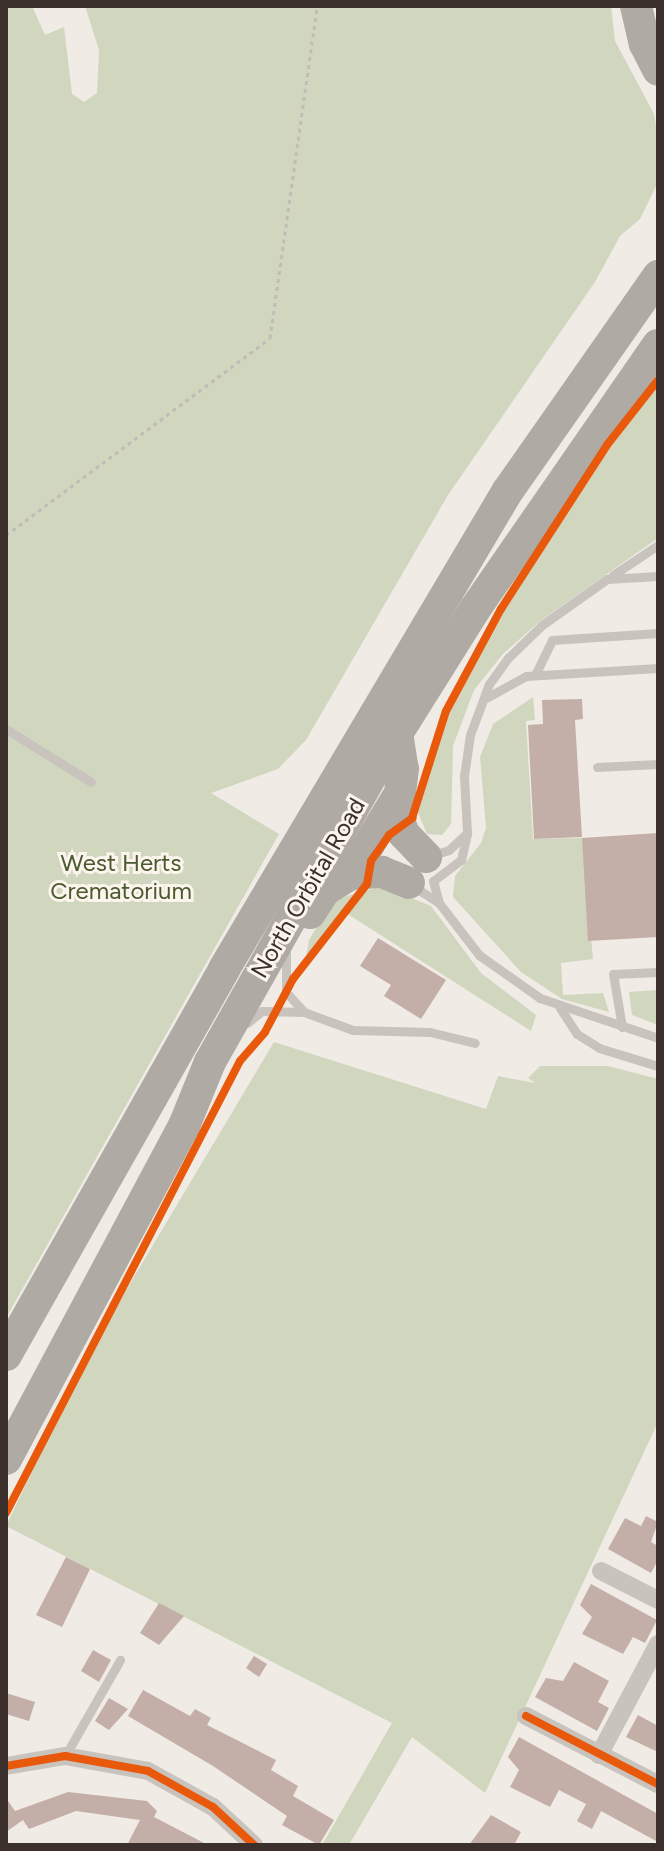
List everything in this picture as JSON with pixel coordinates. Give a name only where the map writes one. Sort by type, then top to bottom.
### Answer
[{"type":"highway","points":[[636,6],[645,44],[658,70]]},
{"type":"highway","name":"North Orbital Road","points":[[6,1355],[224,969],[507,492],[658,276]]},
{"type":"highway","name":"North Orbital Road","points":[[6,1459],[184,1126],[224,1037],[397,733],[548,500],[658,345]]},
{"type":"highway","points":[[184,1126],[325,890],[351,874],[396,800],[403,769],[397,733]]},
{"type":"highway","points":[[351,874],[416,872],[400,827],[396,800]]},
{"type":"street","points":[[601,1571],[658,1600]]},
{"type":"street","points":[[599,1755],[658,1644]]},
{"type":"street","points":[[526,1716],[658,1784]]},
{"type":"street","points":[[6,1766],[65,1756],[148,1771],[213,1807],[254,1845]]},
{"type":"lane","points":[[416,872],[461,860],[467,833],[467,750],[489,684],[519,647],[607,579],[658,545]]},
{"type":"lane","points":[[607,579],[658,576],[658,585]]},
{"type":"lane","points":[[535,675],[552,640],[658,633]]},
{"type":"lane","points":[[486,698],[517,678],[657,667]]},
{"type":"lane","points":[[6,729],[91,782]]},
{"type":"lane","points":[[597,767],[658,764]]},
{"type":"lane","points":[[416,872],[449,850],[467,833]]},
{"type":"lane","points":[[416,872],[479,955],[560,1008],[658,1038]]},
{"type":"lane","points":[[416,872],[439,903]]},
{"type":"lane","points":[[286,953],[286,992],[304,1012]]},
{"type":"lane","points":[[622,1027],[613,974],[658,972]]},
{"type":"lane","points":[[560,1008],[577,1034],[599,1048],[658,1066]]},
{"type":"lane","points":[[242,1029],[262,1011],[304,1012],[353,1030],[430,1032],[475,1043]]},
{"type":"lane","points":[[65,1756],[120,1660]]},
{"type":"path","points":[[6,535],[270,338],[317,6]]},
{"type":"green space","name":"West Herts Crematorium","points":[[6,6],[32,6],[45,35],[64,27],[72,94],[84,102],[97,93],[99,50],[85,6],[611,6],[615,41],[654,114],[658,138],[658,182],[640,219],[620,236],[595,282],[448,495],[306,740],[278,769],[211,793],[279,834],[6,1318]]},
{"type":"green space","points":[[658,374],[658,538],[540,621],[503,654],[474,690],[453,746],[451,824],[442,835],[427,834],[415,805],[449,711],[504,611]]},
{"type":"green space","points":[[533,697],[535,720],[526,721],[533,839],[582,838],[593,959],[561,963],[563,995],[603,993],[609,1012],[562,999],[521,972],[453,897],[455,876],[481,843],[486,828],[480,757],[493,724]]},
{"type":"green space","points":[[382,886],[431,906],[481,973],[536,1015],[531,1031],[346,913],[331,924],[304,971],[309,940],[333,900]]},
{"type":"green space","points":[[658,990],[658,1025],[632,1015],[629,992]]},
{"type":"green space","points":[[274,1042],[486,1109],[498,1076],[535,1083],[528,1078],[540,1066],[608,1066],[658,1079],[658,1422],[485,1793],[412,1737],[349,1845],[322,1845],[392,1723],[6,1526],[88,1354]]},
{"type":"building","points":[[582,699],[583,719],[575,720],[582,837],[534,839],[528,725],[543,724],[542,700]]},
{"type":"building","points":[[658,833],[658,937],[588,941],[582,838]]},
{"type":"building","points":[[378,938],[446,980],[421,1019],[384,996],[391,985],[360,966]]},
{"type":"building","points":[[646,1516],[658,1522],[651,1542],[658,1546],[658,1560],[651,1573],[608,1549],[625,1518],[641,1526]]},
{"type":"building","points":[[66,1557],[90,1569],[62,1627],[36,1615]]},
{"type":"building","points":[[591,1584],[657,1620],[645,1643],[633,1637],[623,1654],[582,1634],[592,1617],[580,1605]]},
{"type":"building","points":[[159,1603],[184,1616],[159,1645],[140,1633]]},
{"type":"building","points":[[93,1650],[111,1660],[99,1682],[81,1671]]},
{"type":"building","points":[[254,1656],[267,1664],[259,1677],[246,1668]]},
{"type":"building","points":[[574,1662],[609,1681],[598,1702],[609,1708],[597,1731],[535,1697],[546,1678],[563,1681]]},
{"type":"building","points":[[143,1690],[190,1716],[195,1709],[211,1718],[207,1725],[276,1760],[271,1770],[298,1786],[293,1796],[334,1820],[319,1845],[282,1825],[287,1816],[213,1766],[128,1716]]},
{"type":"building","points":[[6,1693],[35,1702],[29,1721],[6,1714]]},
{"type":"building","points":[[109,1698],[128,1709],[109,1730],[95,1721]]},
{"type":"building","points":[[638,1715],[658,1726],[658,1752],[626,1737]]},
{"type":"building","points":[[519,1737],[658,1814],[658,1842],[601,1811],[592,1829],[577,1821],[586,1804],[559,1790],[550,1807],[510,1787],[519,1770],[508,1757]]},
{"type":"building","points":[[68,1792],[147,1801],[157,1811],[154,1817],[208,1845],[127,1845],[140,1820],[76,1811],[29,1829],[23,1820],[6,1832],[6,1798],[15,1811]]},
{"type":"building","points":[[491,1815],[521,1832],[514,1845],[469,1845]]},
{"type":"cycle path","points":[[6,1513],[240,1061],[265,1032],[293,979],[367,884],[371,861],[389,835],[412,818],[446,711],[501,609],[607,445],[658,380]]},
{"type":"cycle path","points":[[526,1716],[658,1784]]},
{"type":"cycle path","points":[[6,1766],[65,1756],[148,1771],[213,1807],[254,1845]]}]
